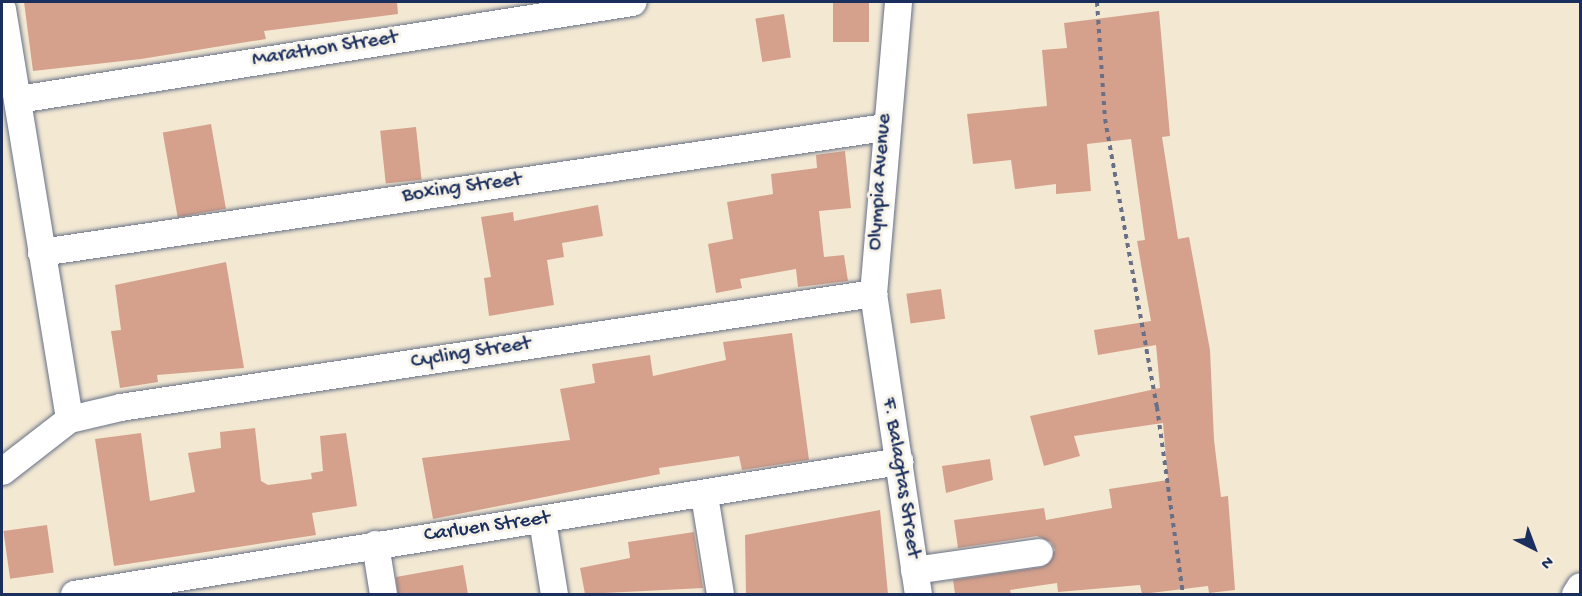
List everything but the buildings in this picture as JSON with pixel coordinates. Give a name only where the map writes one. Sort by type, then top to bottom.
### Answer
[{"type":"street","name":"Marathon Street","points":[[18,99],[632,2]]},
{"type":"street","name":"Olympia Avenue","points":[[882,362],[873,293],[884,127],[898,2]]},
{"type":"street","points":[[2,9],[69,419],[2,471]]},
{"type":"street","name":"Boxing Street","points":[[41,252],[884,127]]},
{"type":"street","name":"Cycling Street","points":[[69,419],[120,406],[873,293]]},
{"type":"street","name":"F. Balagtas Street","points":[[882,362],[916,582]]},
{"type":"street","name":"Carluen Street","points":[[74,594],[190,584],[375,544],[704,495],[899,461]]},
{"type":"street","points":[[704,495],[720,594]]},
{"type":"street","points":[[542,520],[554,594]]},
{"type":"street","points":[[375,544],[383,594]]},
{"type":"street","points":[[916,582],[1039,552]]},
{"type":"street","points":[[1575,594],[1581,586]]},
{"type":"path","points":[[1097,2],[1105,119],[1157,407],[1183,594]]}]
